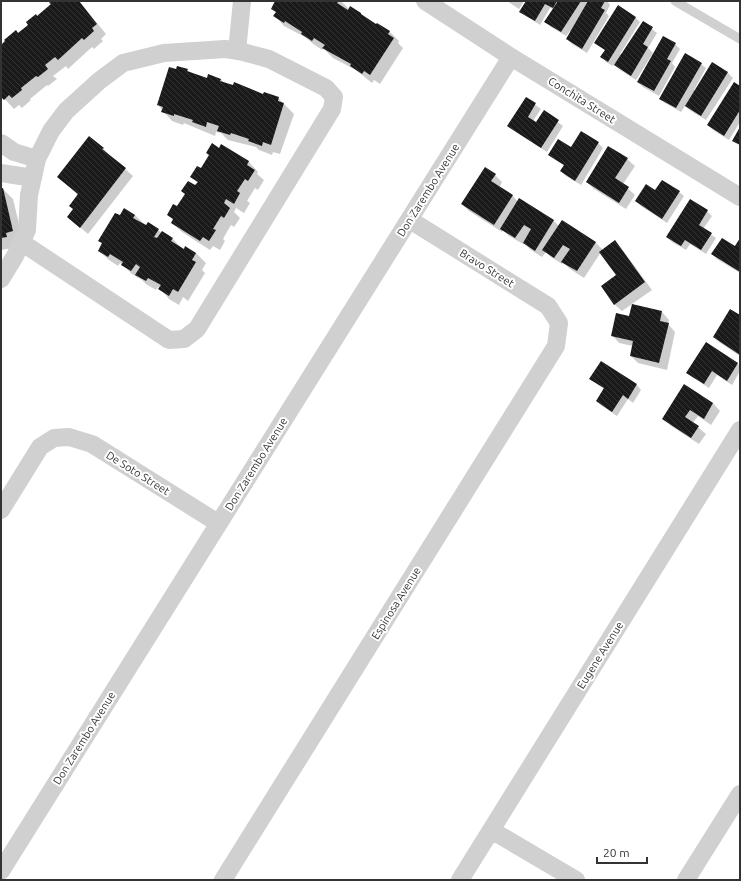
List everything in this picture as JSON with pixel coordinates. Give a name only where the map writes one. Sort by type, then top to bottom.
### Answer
[{"type":"street","points":[[237,51],[242,1]]},
{"type":"street","name":"Conchita Street","points":[[425,1],[511,57],[740,198]]},
{"type":"street","points":[[1,279],[15,256],[21,242],[27,230],[29,195],[37,159],[51,131],[66,111],[99,81],[123,63],[164,53],[225,49],[269,59],[326,88],[334,97],[332,109],[197,329],[184,339],[169,340],[21,242]]},
{"type":"street","name":"Don Zarembo Avenue","points":[[1,871],[511,57]]},
{"type":"street","points":[[1,142],[14,152],[37,159]]},
{"type":"street","points":[[1,173],[3,175],[33,178]]},
{"type":"street","name":"Bravo Street","points":[[410,220],[548,306],[559,323]]},
{"type":"street","name":"Espinosa Avenue","points":[[223,880],[556,346],[559,323]]},
{"type":"street","name":"Eugene Avenue","points":[[460,880],[740,430]]},
{"type":"street","name":"De Soto Street","points":[[1,510],[40,448],[54,438],[69,437],[92,444],[218,523]]},
{"type":"street","points":[[686,880],[740,794]]},
{"type":"street","points":[[491,830],[576,880]]},
{"type":"lane","points":[[675,1],[740,39]]},
{"type":"building","points":[[51,1],[79,1],[97,24],[92,28],[94,31],[84,40],[82,38],[58,60],[55,57],[45,65],[48,69],[21,88],[22,90],[12,98],[9,95],[4,100],[1,97],[1,45],[5,41],[4,40],[16,30],[18,33],[28,25],[26,22],[36,14],[37,16],[51,4],[49,3]]},
{"type":"building","points":[[275,1],[339,1],[337,3],[348,10],[350,6],[376,24],[377,23],[390,31],[388,34],[394,38],[370,75],[364,71],[362,74],[350,66],[351,64],[322,48],[325,45],[314,38],[312,41],[301,34],[302,32],[285,21],[284,23],[273,16],[276,12],[271,9]]},
{"type":"building","points":[[526,1],[557,1],[553,8],[545,4],[535,21],[519,12]]},
{"type":"building","points":[[558,1],[581,1],[561,32],[544,22]]},
{"type":"building","points":[[588,1],[605,1],[601,8],[605,10],[582,49],[566,39]]},
{"type":"building","points":[[618,5],[636,17],[608,62],[600,57],[605,50],[594,43]]},
{"type":"building","points":[[643,21],[653,27],[643,44],[648,47],[631,76],[614,65]]},
{"type":"building","points":[[663,36],[676,43],[667,59],[671,61],[654,91],[637,82]]},
{"type":"building","points":[[685,53],[702,63],[676,108],[659,99]]},
{"type":"building","points":[[712,62],[728,72],[701,116],[685,106]]},
{"type":"building","points":[[177,66],[188,69],[187,71],[207,78],[208,74],[221,79],[220,81],[233,85],[234,82],[263,94],[264,92],[279,97],[278,101],[284,103],[271,145],[263,142],[262,146],[248,141],[249,139],[231,133],[230,135],[217,131],[219,126],[207,122],[206,127],[192,122],[193,120],[174,114],[174,116],[161,112],[163,107],[157,105],[169,67],[176,69]]},
{"type":"building","points":[[734,82],[740,86],[740,110],[724,136],[707,125]]},
{"type":"building","points":[[526,97],[536,103],[528,117],[536,122],[544,110],[559,120],[541,148],[507,126]]},
{"type":"building","points":[[740,127],[740,145],[732,141]]},
{"type":"building","points":[[581,131],[599,142],[575,181],[560,171],[564,165],[548,155],[558,139],[571,147]]},
{"type":"building","points":[[89,136],[104,148],[102,149],[126,168],[80,228],[67,217],[73,209],[69,206],[78,194],[57,177]]},
{"type":"building","points":[[212,143],[219,148],[221,144],[249,161],[247,165],[255,170],[248,181],[245,179],[237,191],[240,193],[234,204],[226,199],[224,203],[230,208],[224,218],[221,216],[213,229],[216,230],[209,241],[203,237],[200,241],[171,223],[173,219],[167,215],[173,204],[177,206],[185,194],[181,191],[188,181],[195,185],[198,182],[190,177],[197,166],[201,168],[209,155],[206,153]]},
{"type":"building","points":[[608,146],[628,158],[615,178],[629,187],[619,203],[586,182]]},
{"type":"building","points":[[485,167],[496,174],[491,181],[513,195],[494,225],[461,204]]},
{"type":"building","points":[[662,180],[680,191],[662,219],[635,201],[646,184],[655,190]]},
{"type":"building","points":[[1,188],[3,188],[13,231],[6,233],[7,237],[1,238]]},
{"type":"building","points":[[519,198],[554,220],[535,251],[523,243],[531,229],[524,225],[515,238],[500,229]]},
{"type":"building","points":[[690,199],[708,210],[699,225],[712,233],[701,250],[685,240],[681,246],[666,237]]},
{"type":"building","points":[[124,208],[135,215],[133,218],[146,225],[148,222],[159,229],[154,237],[157,238],[162,231],[173,238],[171,241],[184,249],[185,246],[196,253],[192,260],[196,262],[178,292],[173,289],[169,296],[158,289],[161,285],[148,278],[146,281],[135,275],[140,267],[136,264],[131,271],[121,265],[123,262],[110,254],[108,257],[98,251],[102,243],[98,241],[115,213],[120,215]]},
{"type":"building","points":[[562,220],[596,242],[577,271],[561,262],[570,249],[563,245],[554,258],[542,250]]},
{"type":"building","points":[[722,238],[735,246],[740,238],[740,272],[711,254]]},
{"type":"building","points":[[615,240],[645,282],[614,305],[601,286],[616,275],[599,252]]},
{"type":"building","points":[[632,304],[662,311],[660,321],[669,323],[659,363],[630,356],[633,341],[611,336],[616,313],[629,316]]},
{"type":"building","points":[[730,309],[740,315],[740,355],[713,337]]},
{"type":"building","points":[[706,342],[738,363],[727,381],[712,371],[704,384],[686,373]]},
{"type":"building","points":[[601,361],[637,384],[628,399],[623,395],[612,412],[596,401],[604,388],[589,379]]},
{"type":"building","points":[[684,384],[713,403],[704,419],[690,410],[685,417],[699,426],[691,438],[662,419]]}]
